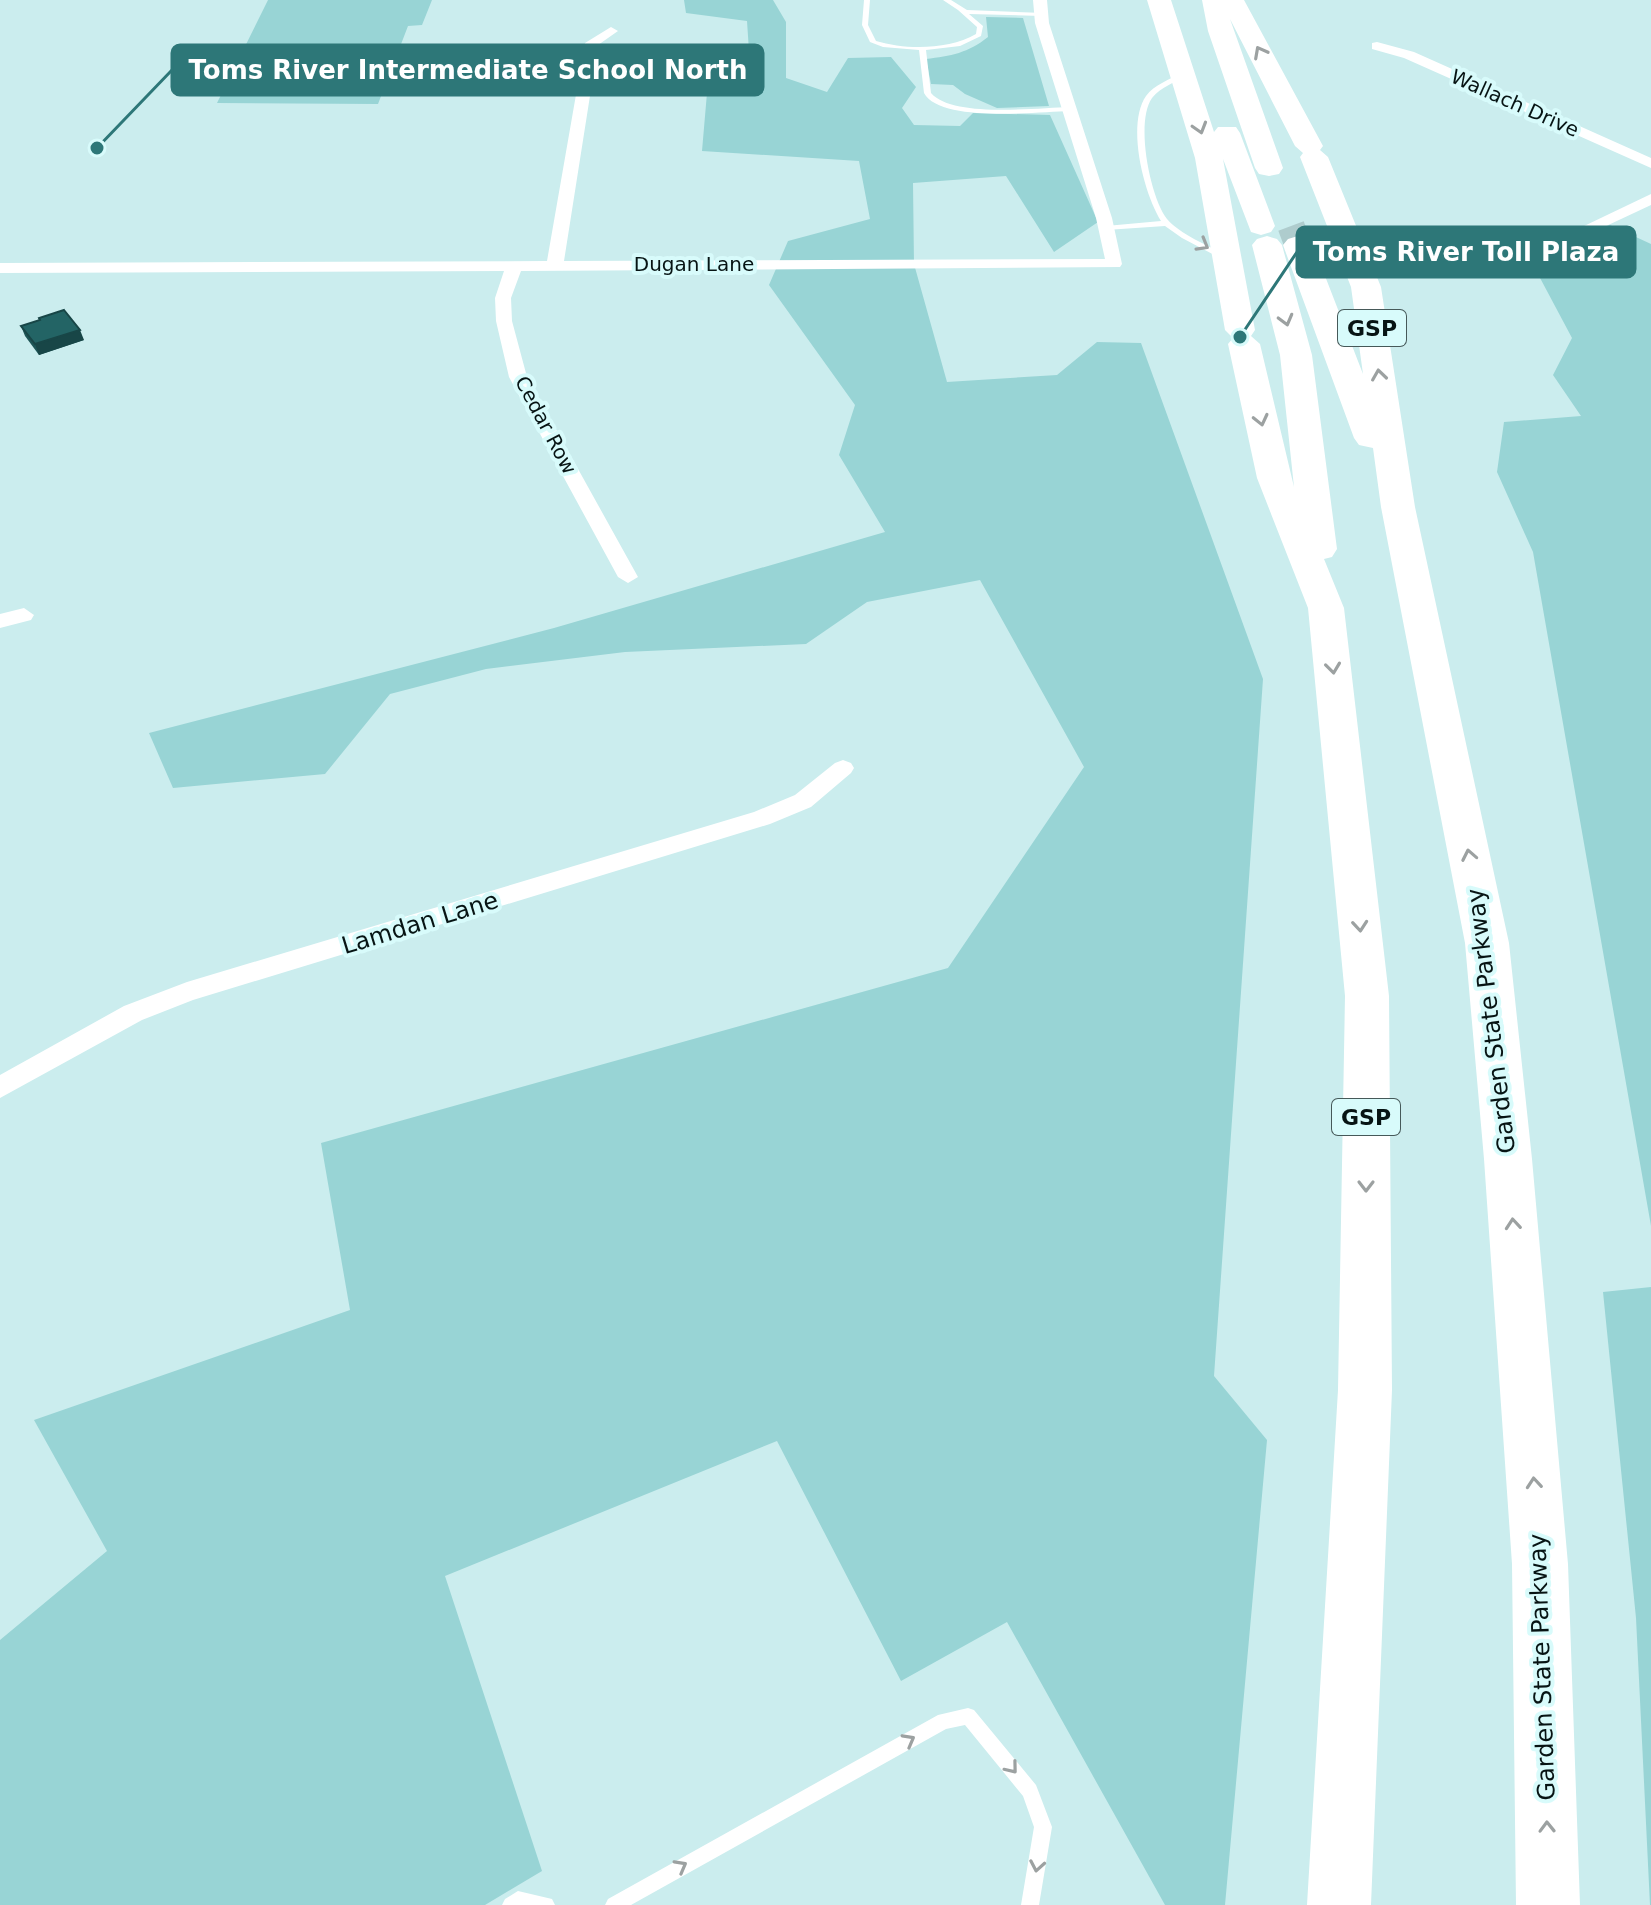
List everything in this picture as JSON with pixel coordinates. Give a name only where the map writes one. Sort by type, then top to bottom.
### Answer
[{"type":"highway","name":"GSP","points":[[1159,0],[1209,158],[1242,337],[1274,478],[1326,608],[1367,996],[1365,1390],[1339,1905]]},
{"type":"highway","points":[[1175,0],[1275,238],[1398,507]]},
{"type":"highway","points":[[1214,0],[1220,31],[1277,188]]},
{"type":"highway","name":"Garden State Parkway","points":[[1232,0],[1311,151],[1366,287],[1398,507],[1487,943],[1508,1159],[1540,1564],[1548,1905]]},
{"type":"highway","points":[[1275,238],[1296,355],[1326,608]]},
{"type":"street","name":"Dugan Lane","points":[[0,268],[1114,264],[1041,7]]},
{"type":"street","points":[[555,264],[592,43],[611,31]]},
{"type":"street","name":"Wallach Drive","points":[[1377,46],[1409,55],[1651,164]]},
{"type":"street","points":[[1519,261],[1651,199]]},
{"type":"street","name":"Cedar Row","points":[[515,264],[503,298],[503,309],[518,377],[628,577]]},
{"type":"street","points":[[0,621],[24,615]]},
{"type":"street","name":"Lamdan Lane","points":[[0,1087],[133,1013],[173,997],[762,818],[803,801],[843,768]]},
{"type":"lane","points":[[867,0],[865,25],[873,42],[881,46],[922,48],[962,44],[979,35],[980,26],[946,0]]},
{"type":"lane","points":[[961,11],[1041,7]]},
{"type":"lane","points":[[922,48],[926,91],[935,102],[965,110],[1069,109]]},
{"type":"lane","points":[[1184,74],[1149,96],[1142,109],[1143,167],[1156,207],[1168,223],[1229,261]]},
{"type":"lane","points":[[1106,228],[1168,223]]},
{"type":"lane","points":[[614,1905],[944,1721],[968,1716],[1030,1791],[1043,1827],[1030,1905]]},
{"type":"lane","points":[[511,1905],[518,1900],[546,1905]]},
{"type":"shaded area","points":[[268,0],[432,0],[422,25],[408,26],[378,104],[217,103]]},
{"type":"shaded area","points":[[684,0],[773,0],[786,22],[786,78],[827,92],[848,58],[891,57],[916,87],[902,108],[914,125],[960,126],[973,113],[1050,115],[1098,222],[1054,252],[1006,176],[913,183],[914,264],[947,382],[1057,375],[1097,342],[1141,343],[1263,679],[1214,1376],[1267,1440],[1225,1905],[1165,1905],[1007,1622],[901,1681],[777,1441],[445,1576],[542,1871],[485,1905],[0,1905],[0,1640],[107,1551],[34,1420],[350,1310],[321,1143],[948,968],[1084,767],[980,580],[867,602],[806,644],[625,652],[486,669],[390,694],[325,774],[173,788],[149,733],[554,628],[885,532],[839,455],[855,405],[769,285],[788,241],[870,219],[859,161],[702,151],[710,58],[749,51],[747,21],[686,13]]},
{"type":"shaded area","points":[[986,17],[1023,18],[1049,106],[997,108],[965,94],[953,85],[931,84],[926,59],[959,53],[981,42],[988,37]]},
{"type":"shaded area","points":[[1610,225],[1651,244],[1651,1226],[1533,552],[1497,472],[1504,422],[1581,416],[1553,375],[1572,338],[1531,261]]},
{"type":"shaded area","points":[[1651,1287],[1650,1905],[1636,1618],[1603,1292]]},
{"type":"building","points":[[64,310],[80,330],[35,344],[21,326],[39,318]]},
{"type":"tunnel","points":[[1291,226],[1298,245]]},
{"type":"place","name":"Toms River Intermediate School North","points":[[97,148]]},
{"type":"place","name":"Toms River Toll Plaza","points":[[1240,337]]}]
